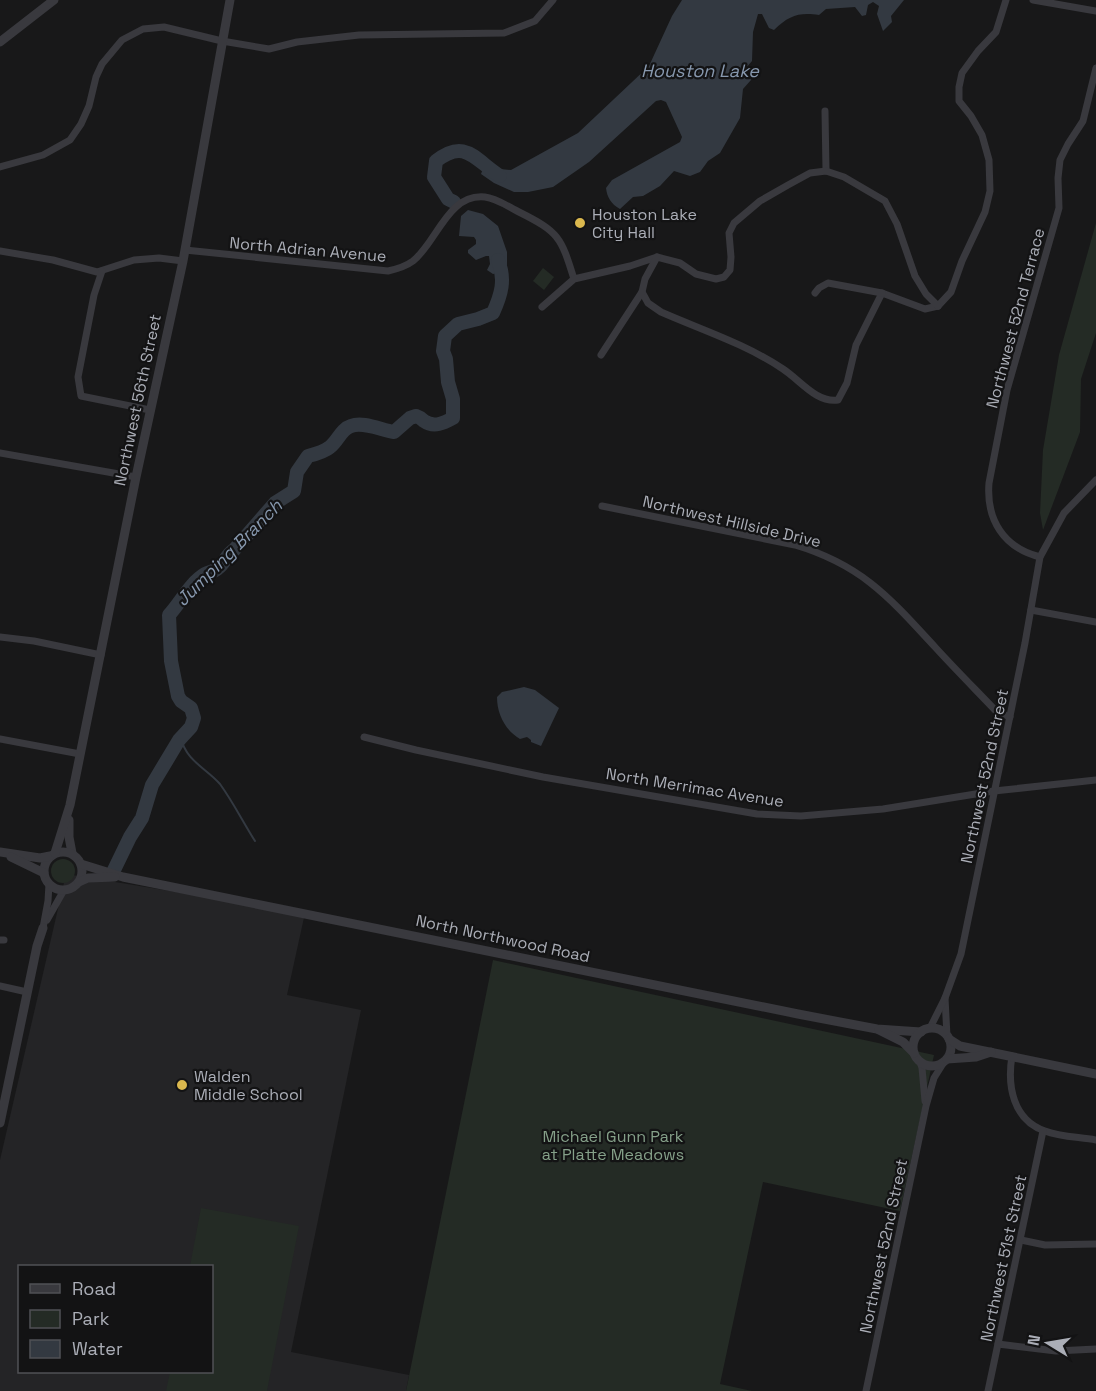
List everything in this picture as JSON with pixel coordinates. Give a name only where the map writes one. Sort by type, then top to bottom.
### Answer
[{"type":"street","points":[[0,42],[54,0]]},
{"type":"street","name":"Northwest 56th Street","points":[[53,855],[70,805],[136,477],[183,261],[230,0]]},
{"type":"street","points":[[0,167],[44,156],[70,140],[89,106],[98,69],[117,45],[143,29],[164,27],[222,41],[269,49],[297,42],[359,35],[504,33],[535,21],[553,0]]},
{"type":"street","points":[[815,293],[828,283],[882,293],[926,309],[938,306],[951,292],[962,261],[986,212],[990,190],[989,160],[982,135],[959,101],[958,87],[962,73],[996,32],[1006,0]]},
{"type":"street","points":[[1033,0],[1096,11]]},
{"type":"street","name":"Northwest 52nd Terrace","points":[[1040,557],[1018,549],[999,531],[990,510],[989,483],[1007,390],[1059,208],[1060,160],[1083,121],[1096,68]]},
{"type":"street","points":[[825,111],[826,171]]},
{"type":"street","points":[[542,307],[573,279],[630,266],[657,257],[680,263],[696,274],[716,279],[724,277],[730,270],[729,233],[734,223],[760,201],[810,172],[826,171],[844,177],[885,201],[897,224],[915,276],[926,294],[938,306]]},
{"type":"street","name":"North Adrian Avenue","points":[[185,250],[388,271],[403,268],[415,260],[463,201],[487,197],[543,225],[564,246],[573,279]]},
{"type":"street","points":[[0,251],[53,260],[92,271],[102,271],[123,262],[140,259],[183,261]]},
{"type":"street","points":[[601,355],[642,292],[645,279],[657,257]]},
{"type":"street","points":[[102,271],[94,295],[78,377],[81,396],[150,410]]},
{"type":"street","points":[[642,292],[648,303],[661,312],[760,354],[786,370],[816,395],[829,401],[838,400],[847,383],[856,345],[882,293]]},
{"type":"street","points":[[0,453],[136,477]]},
{"type":"street","name":"Northwest 52nd Street","points":[[925,1030],[945,998],[962,954],[1040,557],[1064,513],[1096,480]]},
{"type":"street","name":"Northwest Hillside Drive","points":[[602,506],[795,546],[827,556],[846,565],[885,593],[996,711],[1010,717]]},
{"type":"street","points":[[1031,610],[1096,622]]},
{"type":"street","points":[[0,637],[34,641],[101,655]]},
{"type":"street","name":"North Merrimac Avenue","points":[[364,736],[416,750],[543,777],[757,814],[801,816],[883,809],[994,791],[1096,780]]},
{"type":"street","points":[[0,739],[80,754]]},
{"type":"street","name":"Northwest 56th Street","points":[[70,805],[69,837],[72,853]]},
{"type":"street","points":[[1,852],[40,858],[61,851],[72,853],[81,864],[82,876],[79,882],[70,889],[64,890],[59,890],[49,884]]},
{"type":"street","points":[[1,852],[44,873]]},
{"type":"street","points":[[0,1123],[48,901],[49,884],[44,873],[46,861],[53,855]]},
{"type":"street","name":"North Northwood Road","points":[[81,864],[123,878],[877,1029],[925,1030]]},
{"type":"street","name":"North Northwood Road","points":[[79,882],[88,878],[123,878]]},
{"type":"street","points":[[43,928],[64,890]]},
{"type":"street","points":[[0,986],[27,992]]},
{"type":"street","name":"Northwest 52nd Street","points":[[945,998],[948,1037]]},
{"type":"street","name":"North Northwood Road","points":[[877,1029],[903,1042],[914,1053]]},
{"type":"street","points":[[991,1052],[929,1066],[920,1062],[914,1053],[914,1041],[925,1030],[939,1030],[960,1046],[1012,1056],[1096,1074]]},
{"type":"street","points":[[945,1061],[951,1049],[948,1037]]},
{"type":"street","points":[[1012,1056],[1009,1078],[1015,1105],[1031,1124],[1043,1131],[1096,1140]]},
{"type":"street","name":"Northwest 52nd Street","points":[[866,1391],[926,1106],[934,1078],[945,1061]]},
{"type":"street","name":"Northwest 52nd Street","points":[[920,1062],[926,1106]]},
{"type":"street","name":"Northwest 51st Street","points":[[988,1391],[1043,1131]]},
{"type":"street","points":[[1021,1240],[1045,1245],[1096,1244]]},
{"type":"street","points":[[998,1344],[1056,1351],[1096,1349]]},
{"type":"shaded area","name":"Walden Middle School","points":[[66,874],[305,913],[287,995],[361,1010],[291,1352],[409,1375],[406,1391],[0,1391],[0,1160]]},
{"type":"green space","points":[[1096,223],[1096,333],[1081,379],[1080,432],[1043,530],[1040,513],[1043,450],[1059,355]]},
{"type":"green space","points":[[543,268],[554,277],[544,290],[533,281]]},
{"type":"green space","points":[[63,859],[72,862],[75,871],[72,880],[63,883],[54,880],[51,871],[54,862]]},
{"type":"green space","name":"Michael Gunn Park at Platte Meadows","points":[[493,960],[934,1055],[900,1211],[763,1182],[720,1384],[752,1391],[406,1391]]},
{"type":"green space","points":[[201,1208],[299,1226],[267,1391],[166,1391],[170,1373],[213,1373],[213,1265],[190,1265]]},
{"type":"water","name":"Houston Lake","points":[[682,0],[904,0],[891,16],[892,22],[883,31],[877,14],[879,6],[873,2],[868,5],[866,15],[862,16],[855,7],[826,9],[819,15],[795,16],[774,30],[769,28],[762,14],[758,14],[753,32],[752,61],[746,68],[751,80],[743,89],[740,118],[720,153],[708,161],[700,172],[690,176],[674,171],[660,186],[643,196],[633,197],[620,209],[612,203],[607,194],[606,188],[612,180],[680,142],[682,137],[666,102],[656,101],[589,162],[553,187],[514,192],[481,174],[484,166],[489,163],[500,169],[511,170],[578,133],[649,66]]},
{"type":"water","points":[[468,210],[483,214],[498,226],[507,252],[507,269],[503,276],[487,270],[490,264],[489,256],[476,260],[468,253],[468,250],[476,244],[476,240],[474,237],[459,236],[461,216]]},
{"type":"water","points":[[524,687],[535,690],[559,708],[541,746],[531,742],[527,737],[520,739],[515,735],[506,726],[498,709],[497,697],[502,692]]},
{"type":"waterway","name":"Jumping Branch","points":[[454,202],[448,199],[434,177],[436,161],[446,154],[462,151],[476,158],[500,176]]},
{"type":"waterway","name":"Jumping Branch","points":[[114,870],[142,818],[152,785],[179,740],[191,727],[194,718],[191,708],[178,696],[171,661],[169,615],[195,582],[220,566],[275,503],[294,491],[297,472],[308,456],[328,449],[342,432],[356,425],[372,426],[394,432],[410,418],[416,416],[435,424],[453,418],[453,399],[443,351],[445,336],[458,324],[493,313],[502,287],[502,274],[498,260]]},
{"type":"waterway","points":[[181,738],[187,753],[220,784],[255,841]]},
{"type":"place","name":"Houston Lake City Hall","points":[[580,223]]},
{"type":"place","name":"Walden Middle School","points":[[182,1085]]}]
